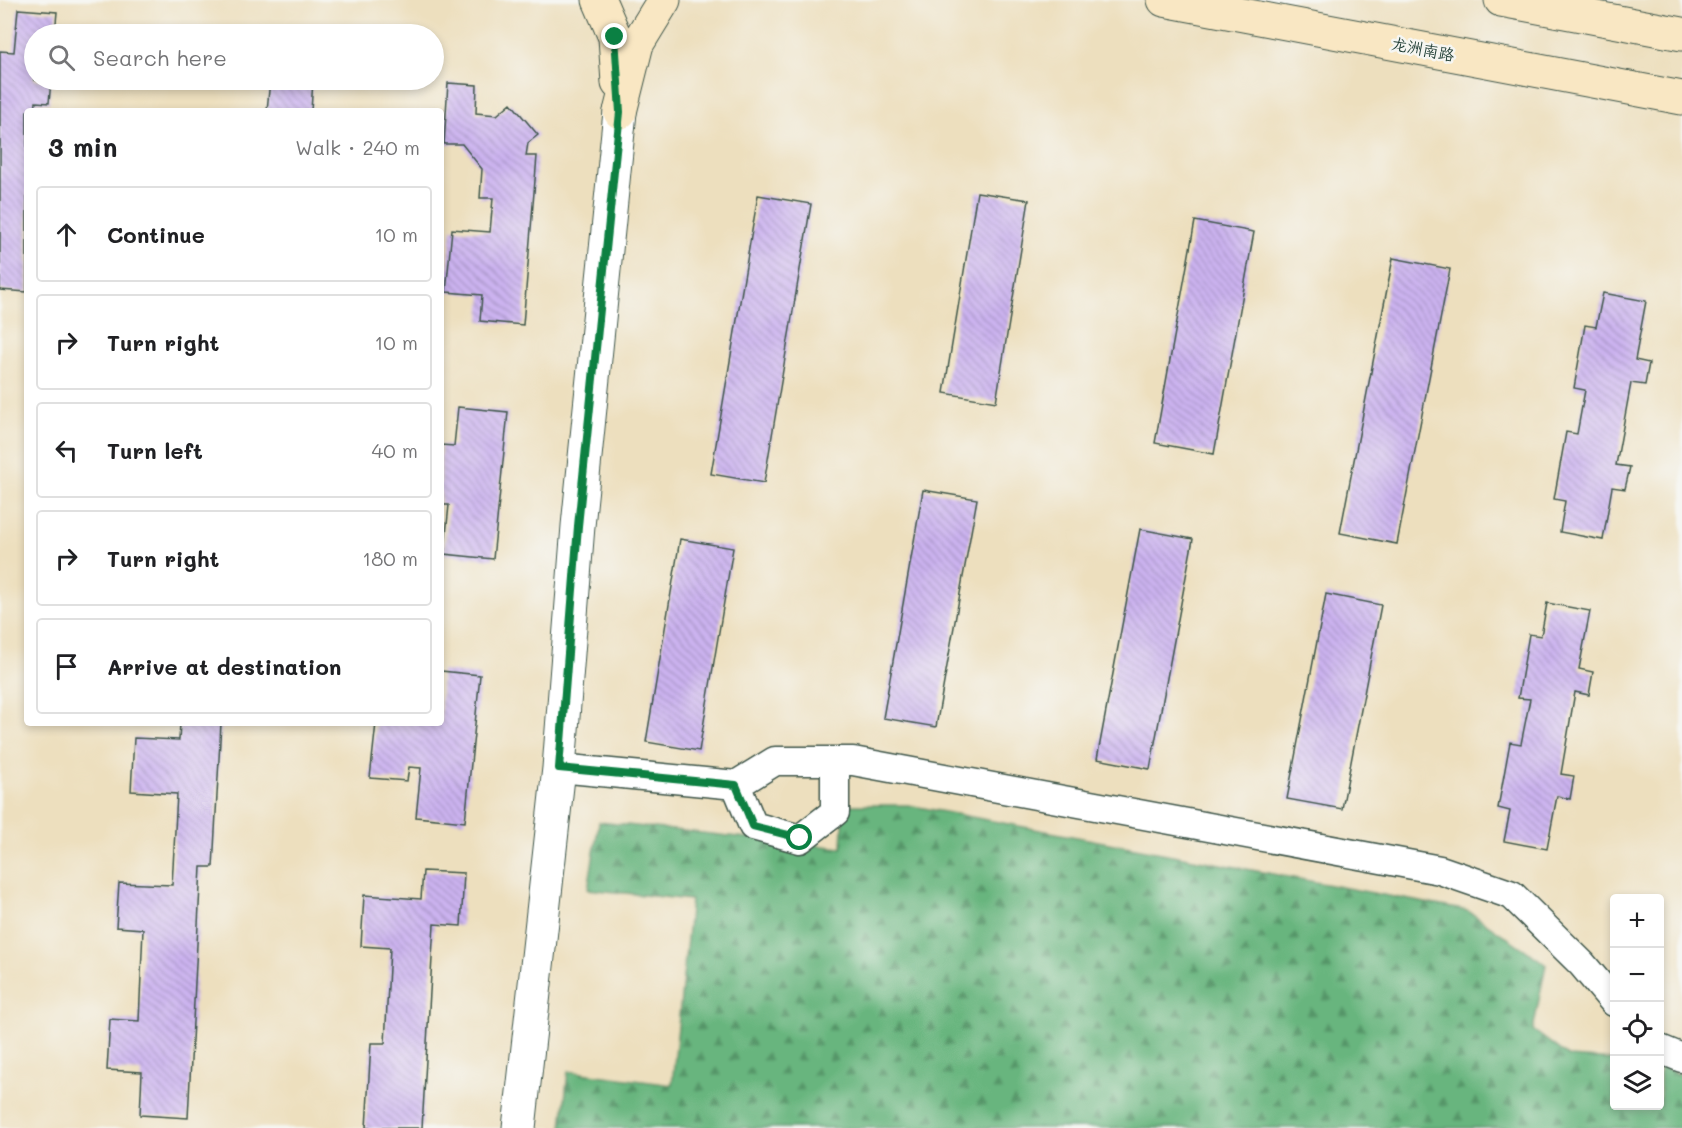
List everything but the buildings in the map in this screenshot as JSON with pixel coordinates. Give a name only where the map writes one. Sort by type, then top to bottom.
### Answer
[{"type":"main road","points":[[599,0],[615,37],[620,112]]},
{"type":"main road","points":[[620,112],[637,44],[664,0]]},
{"type":"main road","name":"龙洲南路","points":[[1164,0],[1682,98]]},
{"type":"main road","points":[[1501,0],[1682,34]]},
{"type":"street","points":[[519,1128],[559,768],[578,526],[620,112]]},
{"type":"street","points":[[559,768],[736,785],[776,761],[865,763],[1440,870],[1512,895],[1582,964],[1610,997]]},
{"type":"street","points":[[736,785],[753,826],[800,838],[835,812],[835,761]]},
{"type":"street","points":[[1664,1051],[1682,1058]]},
{"type":"green space","points":[[844,805],[908,805],[1468,911],[1546,964],[1533,1030],[1569,1057],[1610,1060],[1610,1110],[1664,1110],[1664,1068],[1682,1075],[1682,1128],[562,1128],[568,1071],[672,1085],[691,900],[588,889],[599,822],[842,848]]},
{"type":"route","points":[[615,37],[620,112],[578,526],[559,768],[736,785],[753,826],[800,838]]}]
